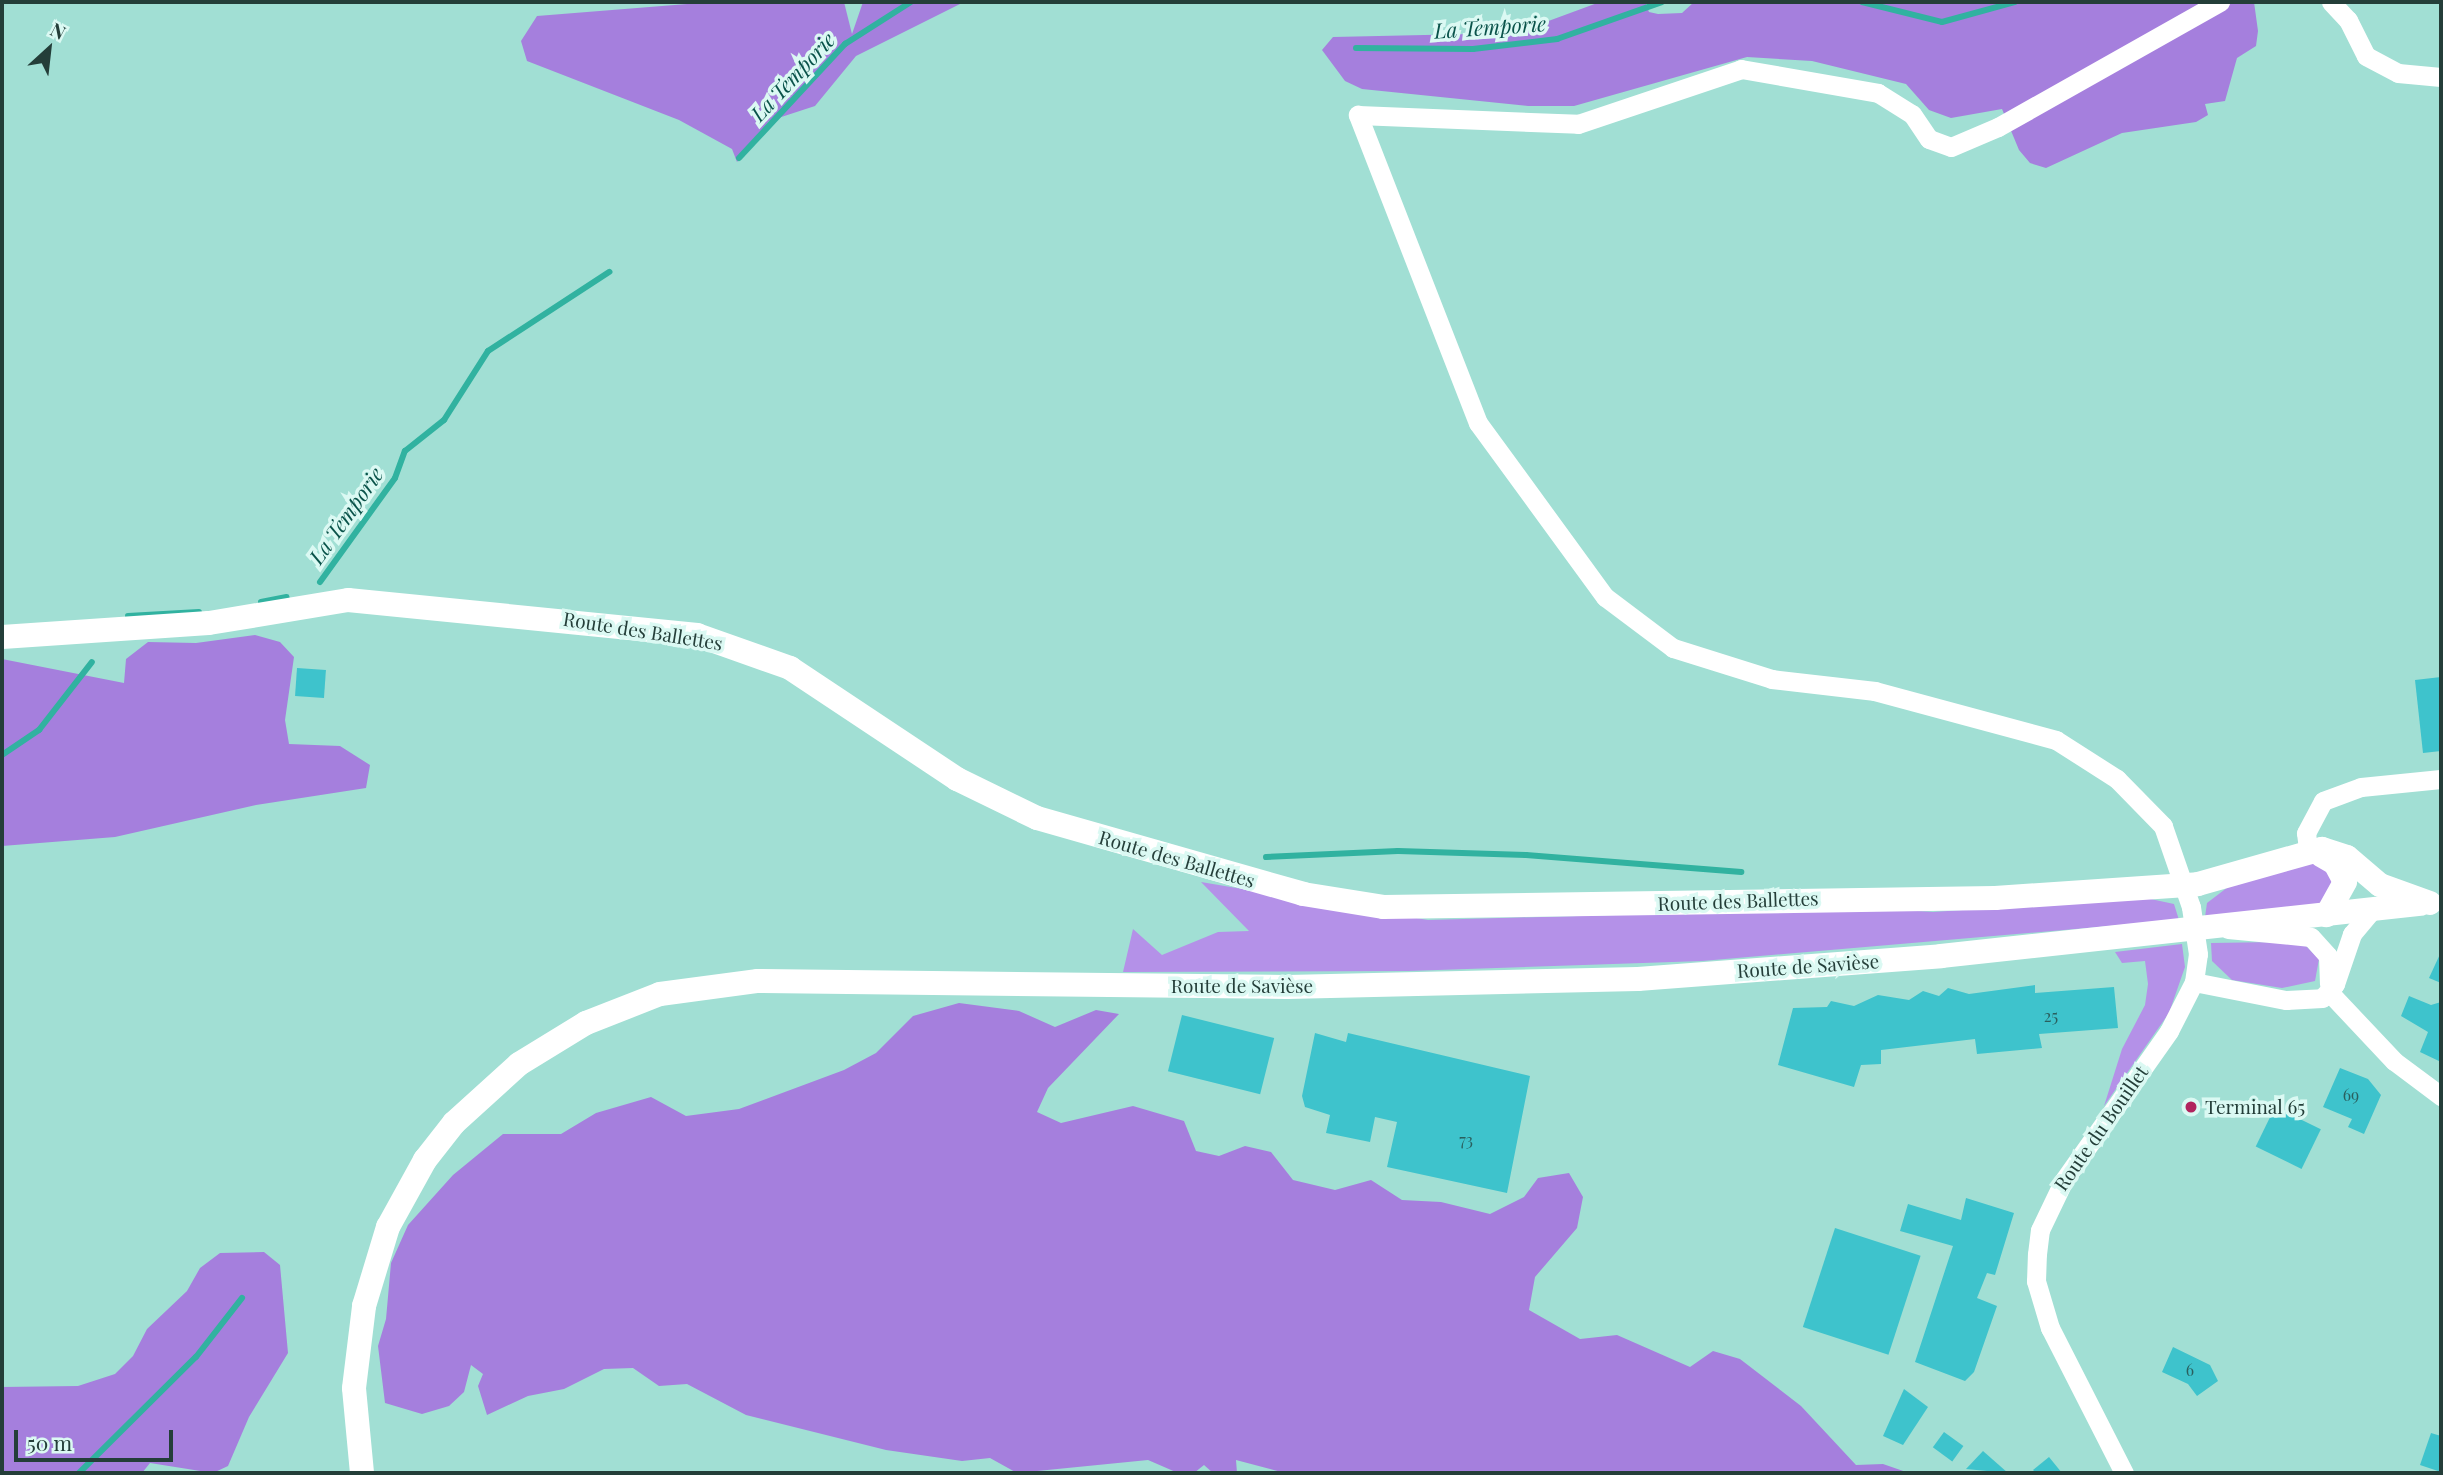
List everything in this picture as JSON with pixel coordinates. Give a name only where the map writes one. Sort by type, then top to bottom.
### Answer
[{"type":"street","name":"Route du Bouillet","points":[[2124,1473],[2050,1328],[2036,1281],[2037,1254],[2040,1230],[2064,1180],[2169,1031],[2194,982],[2198,954],[2188,895],[2163,826],[2117,779],[2056,740],[1875,691],[1772,679],[1698,656],[1673,648],[1605,597],[1478,423],[1358,115],[1578,124],[1741,69],[1878,93],[1912,114],[1929,139],[1951,147],[1998,127],[2220,2]]},
{"type":"street","points":[[2330,2],[2348,20],[2366,56],[2398,73],[2441,77]]},
{"type":"street","name":"Route des Ballettes","points":[[2,637],[209,623],[348,600],[697,635],[790,668],[957,779],[1038,818],[1303,894],[1372,906],[1453,910],[1820,898],[1935,901],[2188,895],[2308,849]]},
{"type":"street","points":[[2327,915],[2343,890],[2342,872],[2308,849],[2306,833],[2323,801],[2361,787],[2441,779]]},
{"type":"street","points":[[2308,849],[2334,851],[2380,885],[2436,902]]},
{"type":"street","name":"Route de Savièse","points":[[362,1473],[354,1388],[364,1306],[388,1227],[425,1160],[462,1116],[519,1064],[586,1023],[660,994],[758,981],[1287,987],[1639,979],[2221,928],[2436,902]]},
{"type":"street","points":[[2329,992],[2346,946],[2372,910]]},
{"type":"street","points":[[2221,928],[2262,936],[2311,937],[2328,956],[2329,992],[2394,1061],[2441,1096]]},
{"type":"street","points":[[2194,982],[2302,1001],[2329,992]]},
{"type":"shaded area","points":[[712,2],[844,2],[852,34],[863,2],[964,2],[856,56],[815,106],[769,121],[737,162],[732,149],[679,120],[527,61],[521,41],[537,16]]},
{"type":"shaded area","points":[[1600,2],[1645,2],[1649,12],[1658,14],[1682,13],[1694,2],[2254,2],[2258,31],[2256,46],[2237,58],[2225,101],[2205,104],[2208,115],[2196,122],[2122,133],[2046,168],[2030,163],[2019,150],[2002,109],[1951,118],[1929,110],[1906,84],[1812,61],[1747,57],[1574,106],[1528,106],[1362,89],[1345,81],[1322,50],[1333,37],[1516,33]]},
{"type":"shaded area","points":[[255,635],[280,642],[294,657],[285,720],[289,744],[340,746],[370,765],[366,788],[256,805],[115,837],[2,846],[2,659],[124,683],[126,659],[148,642],[196,643]]},
{"type":"shaded area","points":[[2313,862],[2327,865],[2336,880],[2320,904],[2205,917],[2207,903],[2228,887]]},
{"type":"shaded area","points":[[1201,882],[1428,920],[1872,908],[1933,912],[2146,898],[2174,904],[2179,920],[1702,961],[1408,971],[1123,972],[1133,929],[1162,955],[1218,932],[1249,931]]},
{"type":"shaded area","points":[[2211,943],[2304,944],[2319,959],[2315,981],[2282,988],[2232,980],[2212,961]]},
{"type":"shaded area","points":[[2182,944],[2185,967],[2169,1013],[2104,1106],[2122,1049],[2145,1005],[2148,984],[2145,961],[2122,963],[2115,952]]},
{"type":"shaded area","points":[[959,1003],[1019,1011],[1055,1027],[1096,1010],[1119,1014],[1048,1088],[1037,1112],[1061,1123],[1133,1106],[1184,1121],[1196,1151],[1219,1156],[1245,1146],[1271,1152],[1293,1180],[1335,1190],[1371,1180],[1402,1200],[1441,1202],[1490,1214],[1524,1197],[1538,1178],[1569,1173],[1583,1197],[1577,1228],[1535,1277],[1529,1310],[1580,1339],[1617,1335],[1690,1367],[1713,1351],[1740,1359],[1801,1406],[1856,1465],[1883,1464],[1909,1473],[1285,1473],[1236,1460],[1237,1473],[1213,1473],[1204,1465],[1194,1473],[1178,1473],[1148,1460],[1017,1473],[990,1458],[962,1461],[886,1450],[746,1415],[687,1384],[659,1386],[633,1368],[604,1369],[564,1389],[528,1396],[487,1415],[478,1386],[483,1374],[471,1365],[464,1392],[449,1406],[422,1414],[385,1403],[378,1346],[386,1319],[391,1263],[408,1225],[453,1175],[503,1134],[561,1134],[596,1113],[651,1097],[686,1116],[739,1109],[844,1070],[876,1053],[913,1016]]},
{"type":"shaded area","points":[[264,1252],[280,1265],[288,1353],[249,1417],[228,1466],[213,1473],[150,1463],[142,1473],[2,1473],[2,1387],[78,1386],[115,1374],[133,1356],[147,1329],[187,1291],[200,1268],[220,1253]]},
{"type":"building","points":[[297,668],[326,670],[324,698],[295,696]]},
{"type":"building","points":[[2441,677],[2441,751],[2423,753],[2415,680]]},
{"type":"building","points":[[2441,952],[2441,983],[2429,978]]},
{"type":"building","points":[[2035,985],[2035,993],[2114,987],[2118,1028],[2039,1034],[2042,1048],[1977,1054],[1975,1039],[1881,1050],[1881,1064],[1861,1065],[1854,1087],[1778,1065],[1793,1008],[1827,1007],[1831,1001],[1854,1006],[1878,995],[1909,1000],[1923,991],[1939,996],[1948,988],[1969,994]]},
{"type":"building","points":[[2409,996],[2431,1005],[2441,1002],[2441,1062],[2420,1052],[2428,1032],[2401,1016]]},
{"type":"building","points":[[1182,1015],[1274,1038],[1260,1094],[1168,1071]]},
{"type":"building","points":[[1315,1033],[1346,1042],[1348,1033],[1530,1076],[1507,1193],[1387,1167],[1397,1122],[1375,1117],[1370,1142],[1326,1133],[1330,1115],[1305,1107],[1302,1096]]},
{"type":"building","points":[[2340,1068],[2368,1079],[2381,1095],[2364,1134],[2348,1127],[2352,1119],[2323,1107]]},
{"type":"building","points":[[2275,1107],[2321,1129],[2302,1169],[2256,1147]]},
{"type":"building","points":[[1966,1198],[2014,1213],[1995,1275],[1987,1273],[1977,1298],[1997,1306],[1974,1372],[1965,1381],[1915,1362],[1953,1246],[1900,1231],[1908,1204],[1961,1220]]},
{"type":"building","points":[[1835,1228],[1921,1256],[1888,1355],[1803,1327]]},
{"type":"building","points":[[2173,1347],[2210,1365],[2218,1381],[2197,1396],[2188,1384],[2162,1372]]},
{"type":"building","points":[[1904,1389],[1928,1407],[1903,1445],[1883,1436]]},
{"type":"building","points":[[1944,1432],[1963,1446],[1952,1461],[1933,1447]]},
{"type":"building","points":[[2431,1433],[2441,1436],[2441,1472],[2420,1465]]},
{"type":"building","points":[[1983,1451],[2008,1473],[1966,1469]]},
{"type":"building","points":[[2049,1457],[2062,1473],[2036,1473],[2033,1470]]},
{"type":"waterway","name":"La Temporie","points":[[739,158],[845,44],[911,2]]},
{"type":"waterway","name":"La Temporie","points":[[1356,48],[1473,49],[1557,39],[1662,2]]},
{"type":"waterway","name":"La Temporie","points":[[1862,2],[1942,22],[2015,2]]},
{"type":"waterway","name":"La Temporie","points":[[320,582],[395,478],[405,451],[444,420],[488,351],[609,272]]},
{"type":"waterway","name":"La Temporie","points":[[261,602],[287,597]]},
{"type":"waterway","name":"La Temporie","points":[[128,616],[199,612]]},
{"type":"waterway","name":"La Temporie","points":[[2,755],[39,730],[92,662]]},
{"type":"waterway","points":[[1266,857],[1398,851],[1526,855],[1741,872]]},
{"type":"waterway","points":[[79,1473],[196,1357],[242,1298]]},
{"type":"place","name":"Terminal 65","points":[[2191,1107]]}]
